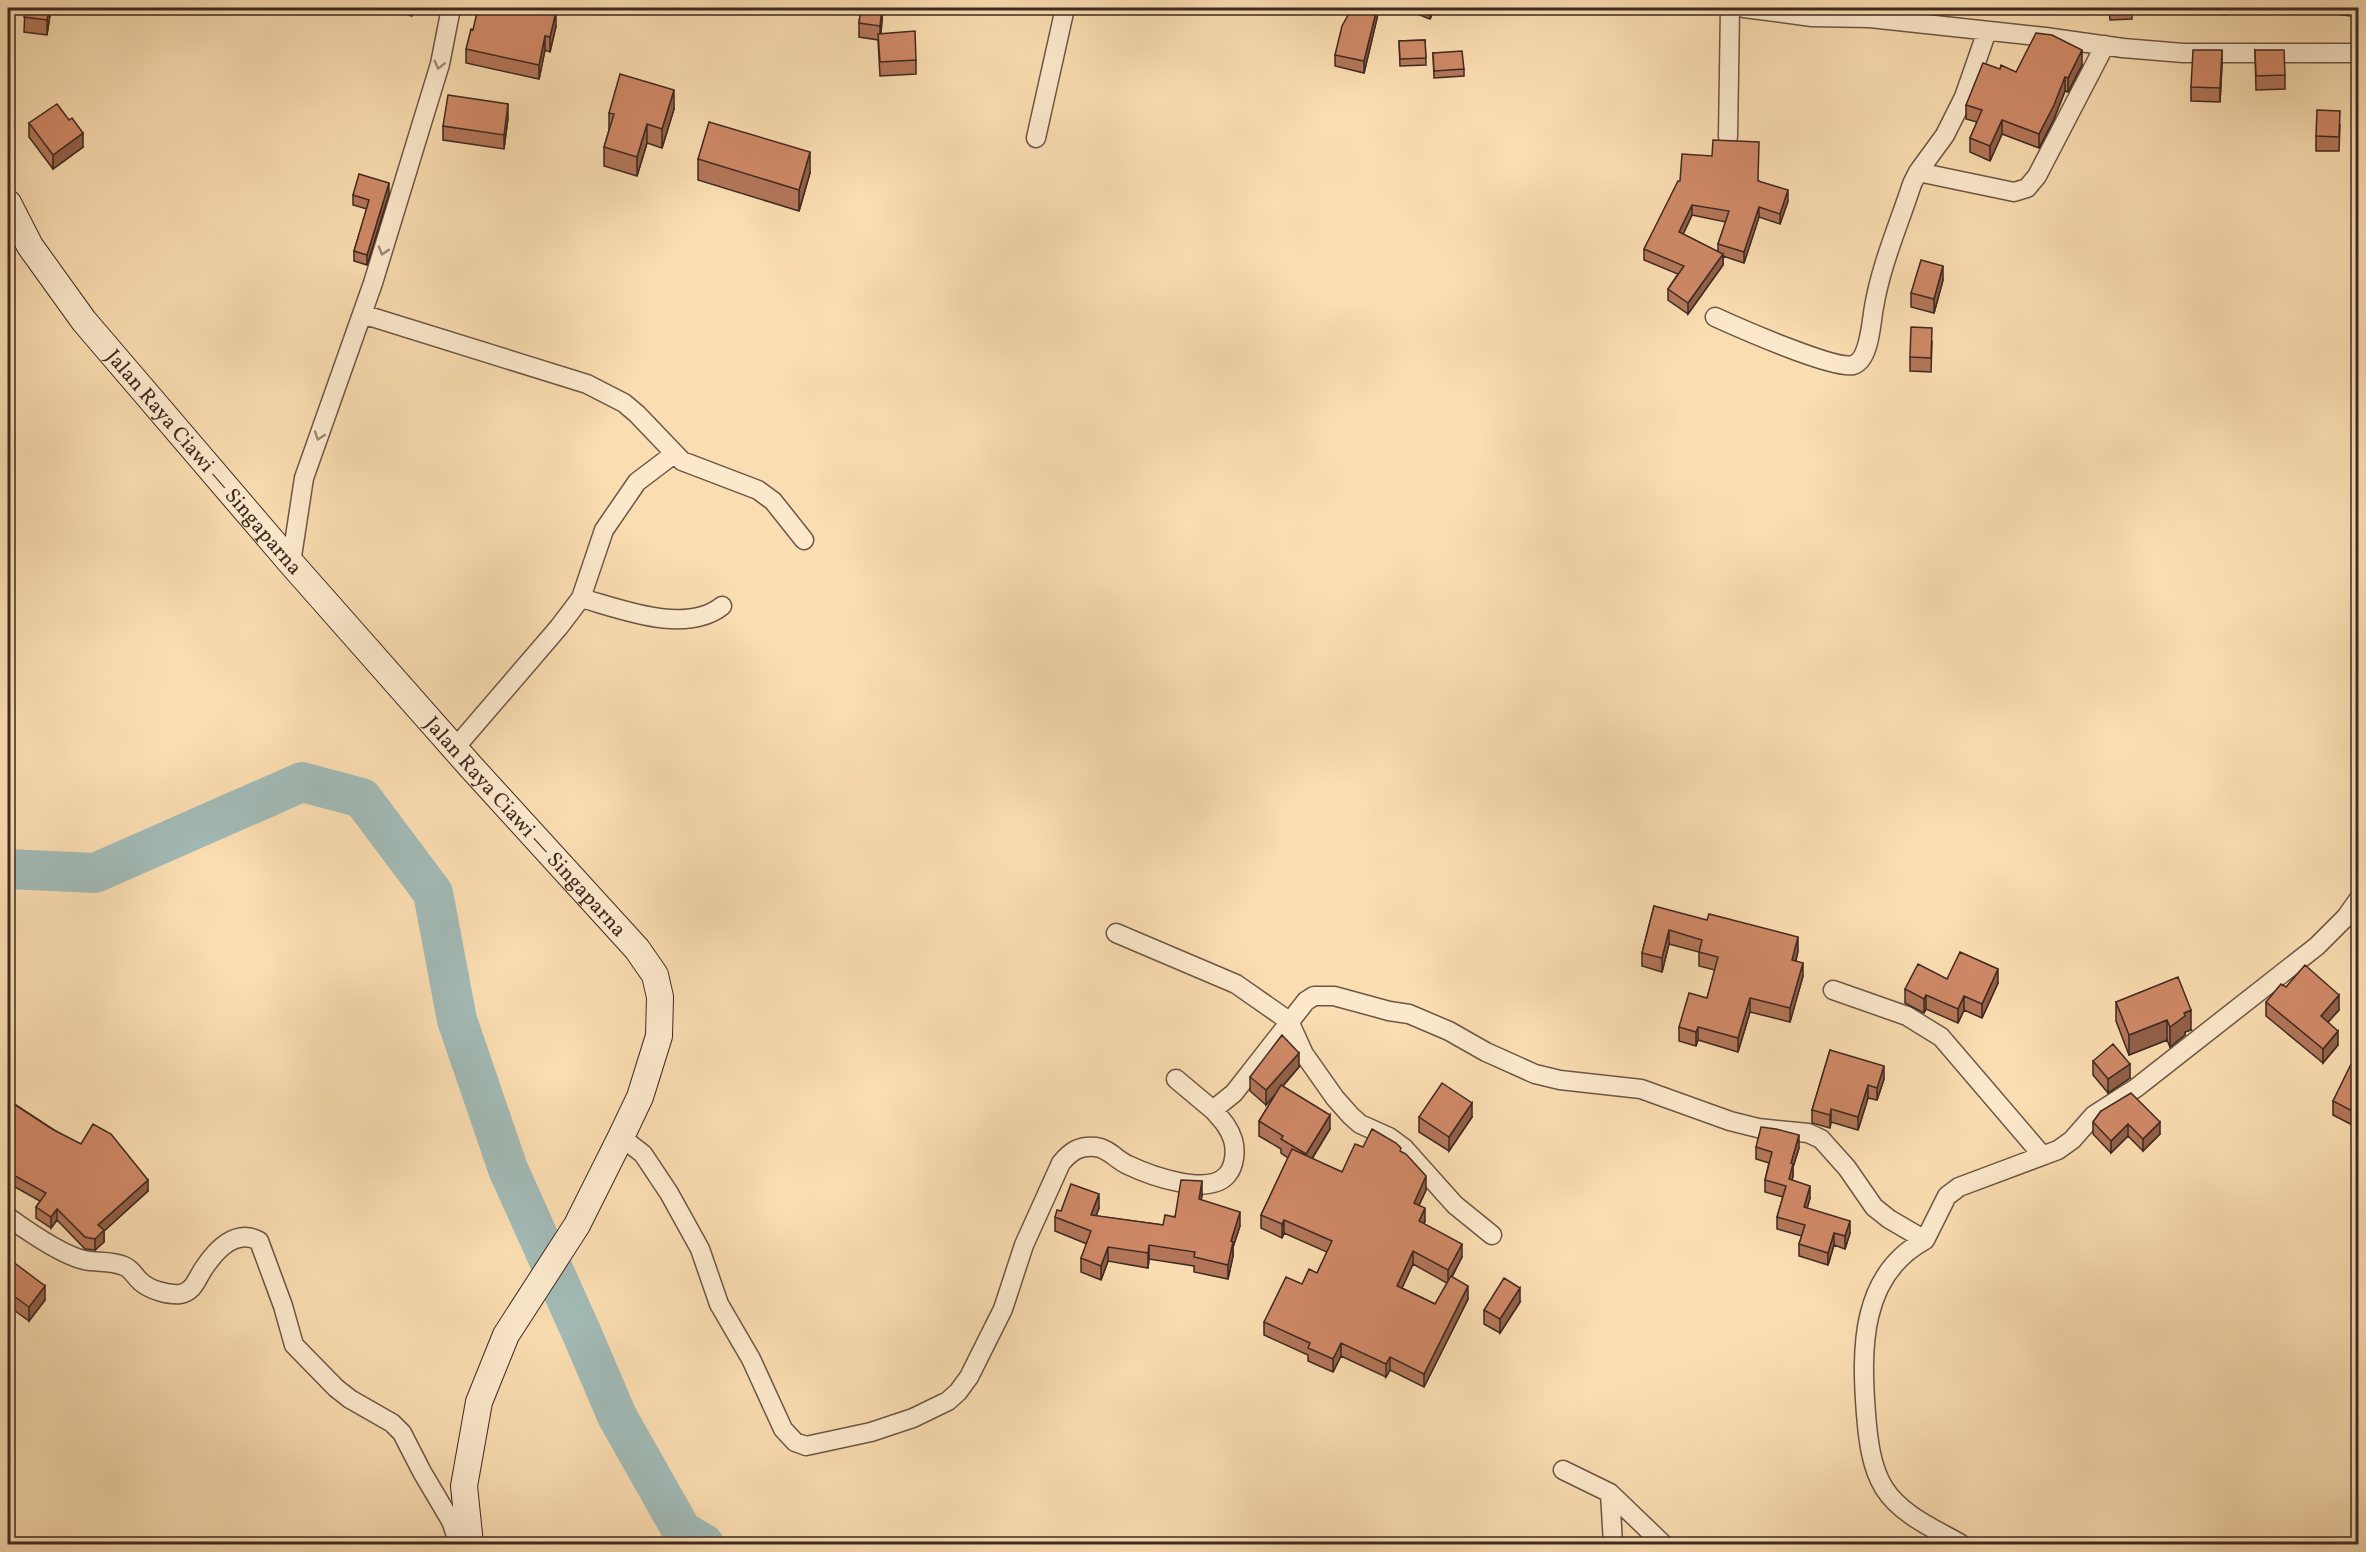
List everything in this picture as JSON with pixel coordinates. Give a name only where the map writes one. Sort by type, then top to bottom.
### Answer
[{"type":"main road","name":"Jalan Raya Ciawi — Singaparna","points":[[8,203],[30,246],[84,321],[291,562],[455,748],[638,949],[655,975],[660,997],[659,1036],[640,1097],[577,1225],[506,1335],[479,1402],[464,1486],[470,1545]]},
{"type":"street","points":[[291,562],[304,478],[362,314],[440,64],[451,8]]},
{"type":"street","points":[[1036,138],[1065,8]]},
{"type":"street","points":[[1728,136],[1730,8]]},
{"type":"street","points":[[1744,8],[1812,17],[1870,18],[2183,53],[2358,53]]},
{"type":"street","points":[[1715,317],[1760,337],[1836,364],[1853,365],[1862,359],[1867,347],[1876,291],[1918,172],[1945,135],[1959,107],[1987,31]]},
{"type":"street","points":[[1918,172],[2014,192],[2027,188],[2037,176],[2105,45]]},
{"type":"street","points":[[362,314],[587,384],[607,393],[638,414],[674,454],[692,467],[758,490],[773,501],[804,540]]},
{"type":"street","points":[[455,748],[559,627],[581,598],[604,530],[638,482],[674,454]]},
{"type":"street","points":[[581,598],[657,618],[699,618],[722,606]]},
{"type":"street","points":[[1961,1545],[1893,1500],[1877,1473],[1864,1393],[1865,1340],[1873,1301],[1883,1280],[1894,1263],[1913,1246],[1925,1240],[1947,1196],[1959,1187],[2058,1150],[2072,1140],[2094,1115],[2136,1088],[2317,946],[2346,917],[2358,900]]},
{"type":"street","points":[[1116,933],[1236,984],[1289,1021],[1304,1054],[1335,1098],[1351,1116],[1360,1124],[1389,1137],[1404,1148],[1455,1205],[1492,1235]]},
{"type":"street","points":[[1833,990],[1907,1016],[1941,1037],[2042,1155]]},
{"type":"street","points":[[1213,1110],[1234,1093],[1278,1040],[1289,1021],[1306,1001],[1314,996],[1334,996],[1409,1014],[1449,1031],[1486,1052],[1535,1074],[1560,1080],[1641,1089],[1730,1121],[1758,1128],[1808,1133],[1821,1139],[1847,1168],[1874,1207],[1888,1219],[1925,1240]]},
{"type":"street","points":[[621,1137],[643,1154],[669,1193],[700,1249],[719,1304],[751,1359],[783,1429],[795,1442],[806,1446],[871,1432],[913,1418],[948,1401],[958,1392],[969,1377],[1004,1308],[1030,1229],[1061,1162],[1069,1153],[1080,1147],[1097,1147],[1106,1150],[1125,1164],[1168,1180],[1195,1184],[1218,1181],[1226,1177],[1232,1168],[1234,1145],[1229,1128],[1213,1110],[1176,1079]]},
{"type":"street","points":[[8,1217],[70,1255],[85,1260],[105,1260],[126,1266],[141,1282],[158,1291],[179,1294],[187,1292],[194,1286],[204,1268],[224,1245],[243,1236],[259,1241],[283,1306],[294,1345],[327,1382],[350,1399],[392,1423],[402,1433],[451,1521],[459,1545]]},
{"type":"street","points":[[1563,1470],[1610,1493],[1663,1545]]},
{"type":"street","points":[[1610,1493],[1612,1545]]},
{"type":"building","points":[[25,8],[49,8],[47,20],[24,17]]},
{"type":"building","points":[[478,8],[533,8],[556,12],[550,37],[545,36],[539,65],[466,49]]},
{"type":"building","points":[[861,8],[882,8],[880,26],[859,23]]},
{"type":"building","points":[[1352,8],[1377,8],[1364,61],[1335,55],[1342,26]]},
{"type":"building","points":[[915,31],[916,60],[880,62],[878,34]]},
{"type":"building","points":[[2036,33],[2052,35],[2082,50],[2068,78],[2065,77],[2039,134],[2002,120],[1990,146],[1970,138],[1982,110],[1966,105],[1983,63],[2000,69],[2001,65],[2016,72]]},
{"type":"building","points":[[1425,40],[1426,58],[1400,59],[1399,41]]},
{"type":"building","points":[[2193,50],[2222,50],[2220,88],[2191,87]]},
{"type":"building","points":[[2255,50],[2284,50],[2285,75],[2256,76]]},
{"type":"building","points":[[1462,51],[1464,69],[1434,71],[1433,53]]},
{"type":"building","points":[[620,74],[674,90],[662,129],[647,124],[637,157],[604,147],[614,114],[609,113]]},
{"type":"building","points":[[448,95],[508,104],[504,135],[443,126]]},
{"type":"building","points":[[57,104],[69,120],[72,118],[83,133],[53,155],[29,123]]},
{"type":"building","points":[[2317,110],[2340,111],[2339,137],[2316,136]]},
{"type":"building","points":[[709,122],[810,152],[799,190],[698,159]]},
{"type":"building","points":[[1713,140],[1759,142],[1758,181],[1788,190],[1780,214],[1759,207],[1744,252],[1718,244],[1729,211],[1692,205],[1679,232],[1723,254],[1688,303],[1668,289],[1684,266],[1644,249],[1680,181],[1682,154],[1712,156]]},
{"type":"building","points":[[359,174],[389,183],[367,255],[354,251],[369,200],[353,195]]},
{"type":"building","points":[[1921,260],[1943,266],[1934,299],[1911,293]]},
{"type":"building","points":[[1911,327],[1932,328],[1931,358],[1910,357]]},
{"type":"building","points":[[1654,906],[1707,920],[1709,914],[1798,937],[1792,960],[1803,963],[1790,1008],[1750,998],[1738,1038],[1698,1027],[1696,1032],[1679,1027],[1689,993],[1707,998],[1718,957],[1699,952],[1702,940],[1669,930],[1662,958],[1642,953]]},
{"type":"building","points":[[1960,952],[1998,969],[1982,1004],[1964,996],[1958,1009],[1926,995],[1924,999],[1905,989],[1918,964],[1947,979]]},
{"type":"building","points":[[2305,965],[2339,995],[2321,1016],[2338,1031],[2323,1049],[2266,1002],[2281,984],[2286,987]]},
{"type":"building","points":[[2178,977],[2191,1010],[2184,1013],[2185,1016],[2170,1027],[2167,1020],[2129,1035],[2116,1002]]},
{"type":"building","points":[[1282,1035],[1299,1053],[1266,1090],[1250,1077]]},
{"type":"building","points":[[2113,1044],[2130,1064],[2108,1079],[2093,1061]]},
{"type":"building","points":[[1830,1050],[1884,1066],[1877,1088],[1868,1085],[1858,1117],[1831,1109],[1830,1115],[1812,1110]]},
{"type":"building","points":[[2353,1060],[2358,1063],[2356,1113],[2333,1101]]},
{"type":"building","points":[[1442,1083],[1472,1103],[1449,1137],[1419,1117]]},
{"type":"building","points":[[1281,1085],[1330,1115],[1306,1154],[1281,1139],[1283,1136],[1259,1121]]},
{"type":"building","points":[[2131,1093],[2160,1122],[2143,1139],[2128,1124],[2111,1141],[2093,1122],[2101,1111]]},
{"type":"building","points":[[8,1100],[52,1129],[81,1144],[93,1124],[111,1134],[148,1180],[98,1225],[104,1230],[95,1239],[85,1237],[57,1209],[51,1217],[36,1207],[46,1193],[8,1172]]},
{"type":"building","points":[[1761,1127],[1799,1135],[1789,1179],[1810,1186],[1804,1207],[1850,1221],[1845,1236],[1834,1233],[1828,1253],[1799,1244],[1805,1225],[1777,1217],[1786,1186],[1765,1180],[1772,1152],[1756,1147]]},
{"type":"building","points":[[1372,1129],[1396,1143],[1401,1148],[1400,1151],[1406,1154],[1426,1176],[1414,1203],[1425,1208],[1419,1221],[1462,1244],[1448,1270],[1413,1251],[1397,1286],[1435,1304],[1451,1276],[1468,1286],[1424,1374],[1390,1357],[1386,1364],[1341,1343],[1333,1359],[1308,1348],[1310,1343],[1264,1322],[1286,1277],[1302,1284],[1309,1269],[1317,1273],[1332,1241],[1284,1220],[1282,1224],[1261,1215],[1292,1149],[1342,1172],[1355,1144],[1363,1147]]},
{"type":"building","points":[[1181,1180],[1202,1181],[1199,1199],[1240,1212],[1231,1241],[1233,1242],[1228,1265],[1194,1257],[1195,1252],[1149,1245],[1148,1253],[1108,1247],[1101,1266],[1081,1258],[1091,1231],[1055,1217],[1057,1210],[1061,1211],[1071,1184],[1099,1194],[1091,1215],[1163,1225],[1165,1215],[1175,1217]]},
{"type":"building","points":[[8,1258],[45,1286],[29,1307],[11,1294],[8,1299]]},
{"type":"building","points":[[1504,1278],[1520,1288],[1500,1319],[1484,1310]]},
{"type":"waterway","points":[[8,869],[95,873],[302,782],[362,798],[433,893],[457,1020],[508,1169],[617,1416],[682,1531],[704,1544]]}]
